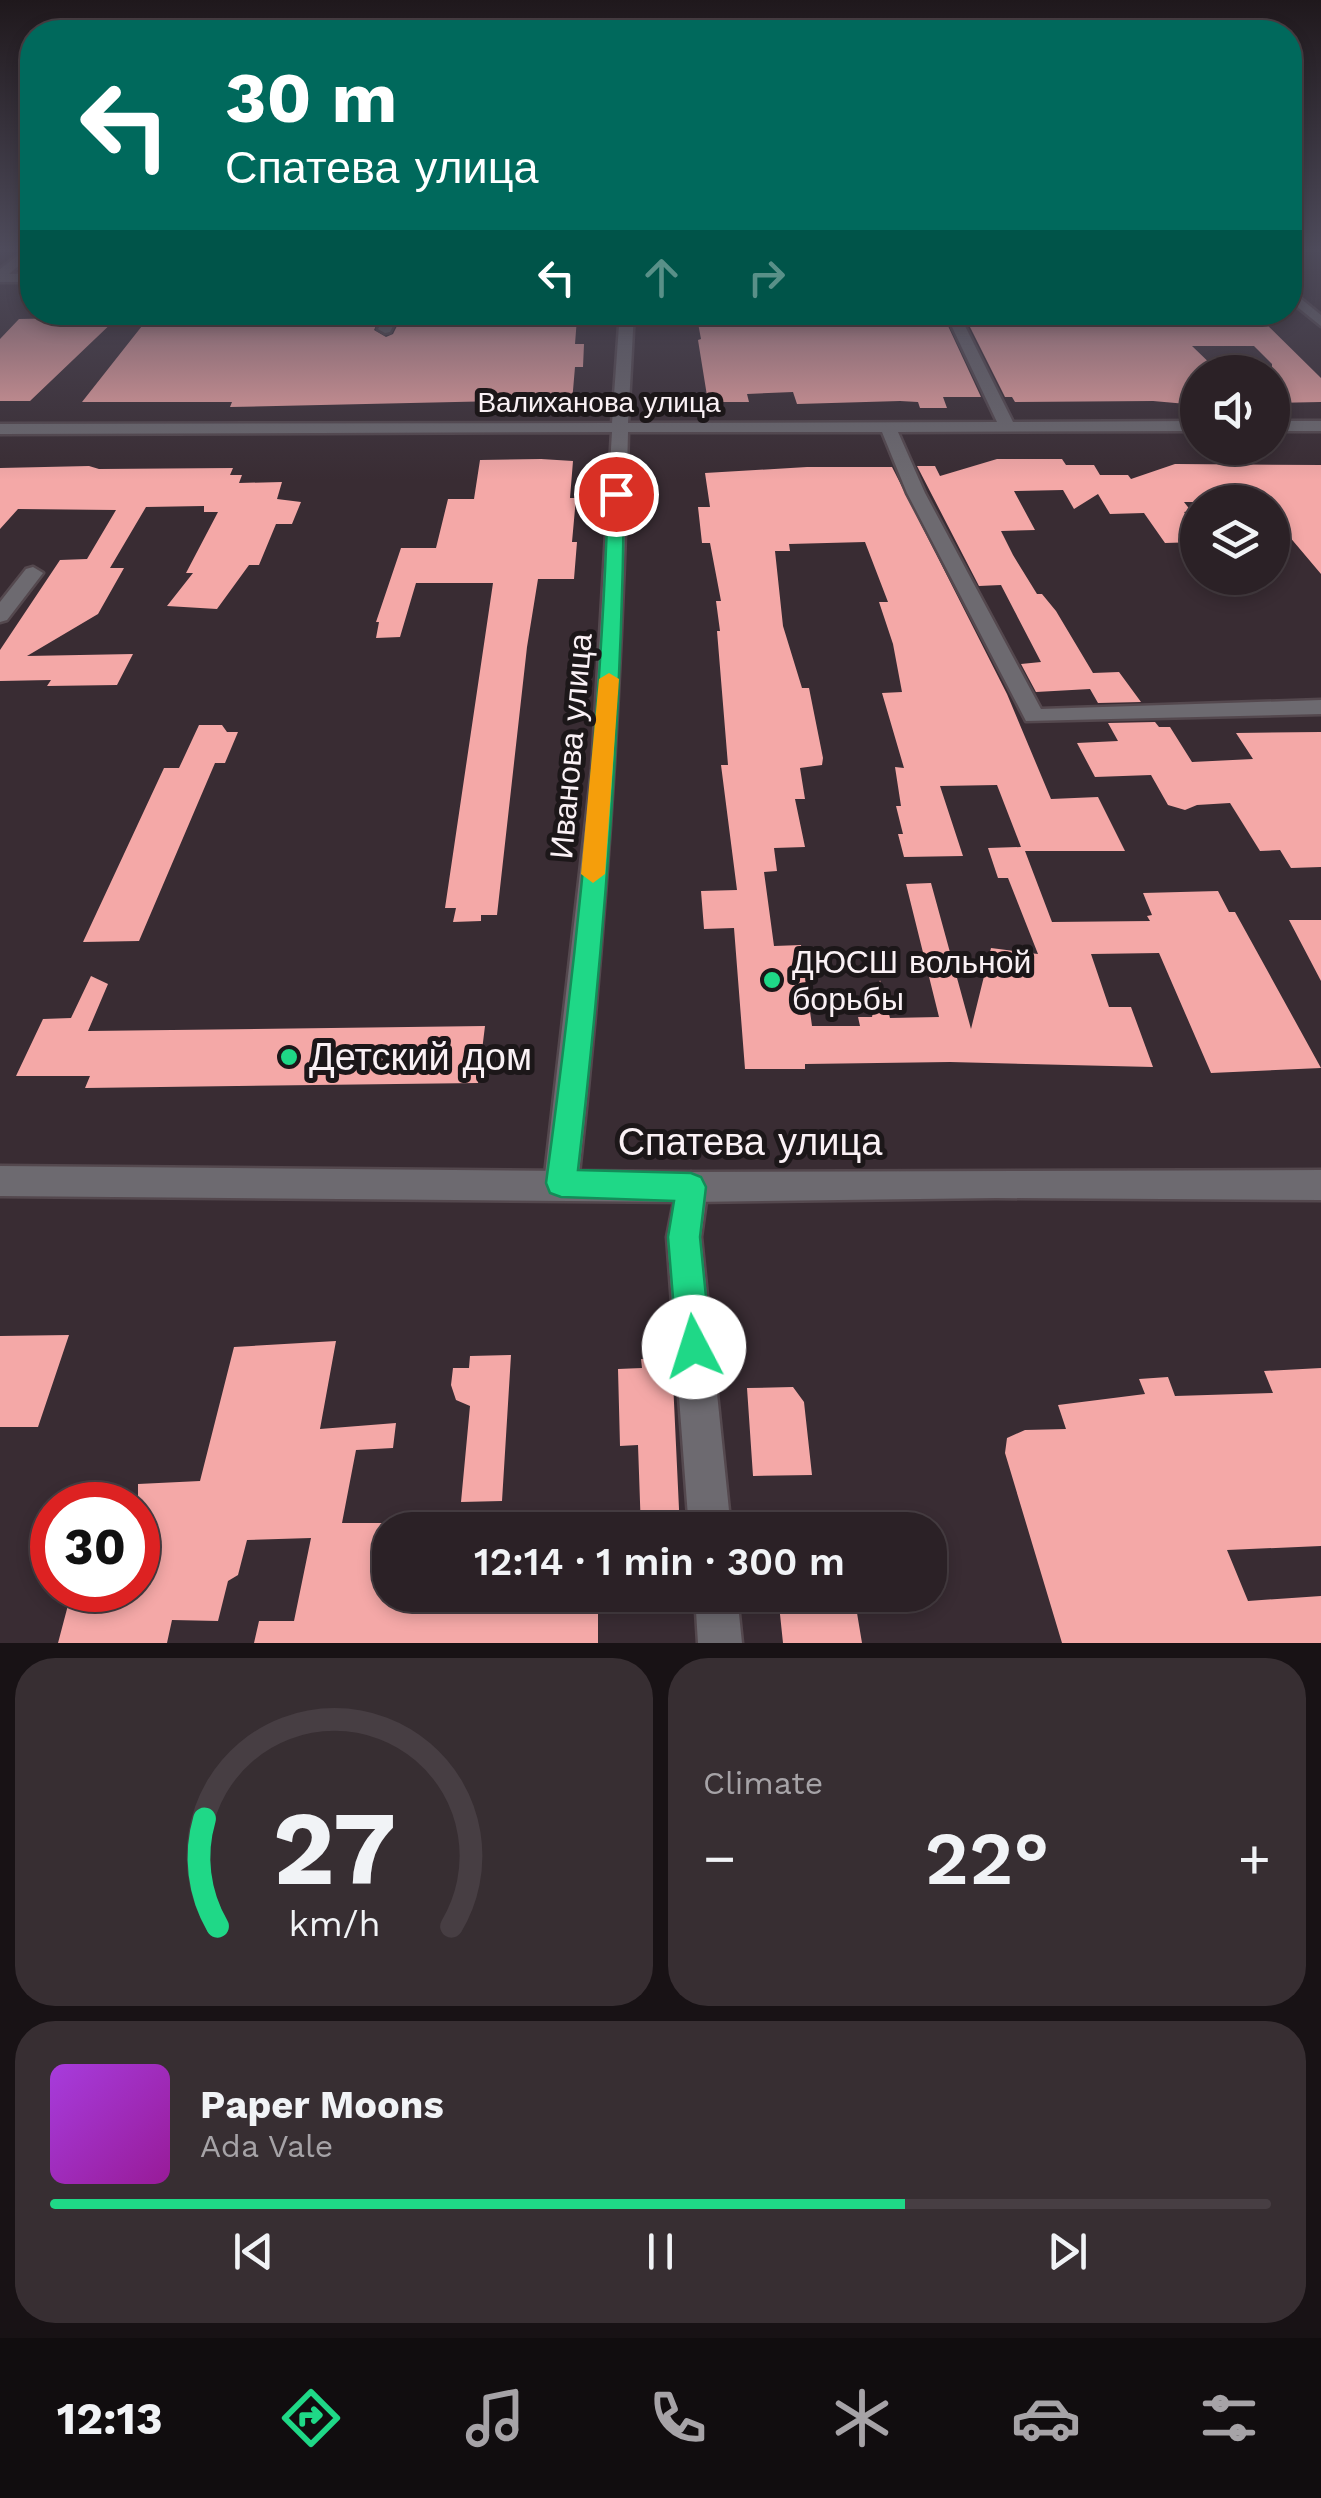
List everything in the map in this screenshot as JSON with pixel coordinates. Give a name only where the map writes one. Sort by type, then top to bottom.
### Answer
[{"type":"street","name":"Иванова улица","points":[[561,1183],[579,1038],[613,632],[618,426],[626,327]]},
{"type":"street","points":[[958,327],[1007,426]]},
{"type":"street","points":[[888,426],[916,493],[1034,716],[1321,707]]},
{"type":"street","name":"Валиханова улица","points":[[0,429],[1180,426]]},
{"type":"street","points":[[1290,426],[1321,426]]},
{"type":"street","points":[[0,616],[33,573]]},
{"type":"street","name":"Спатева улица","points":[[0,1181],[691,1187],[996,1183],[1321,1185]]},
{"type":"street","points":[[691,1187],[684,1237],[708,1512]]},
{"type":"street","points":[[717,1612],[720,1643]]},
{"type":"building","points":[[12,327],[108,327],[30,401],[0,401],[0,339]]},
{"type":"building","points":[[141,327],[375,327],[374,330],[386,337],[397,327],[576,327],[575,344],[584,344],[583,367],[575,367],[572,402],[535,402],[534,409],[498,409],[500,401],[230,407],[232,402],[82,402]]},
{"type":"building","points":[[699,327],[948,327],[981,397],[943,397],[947,408],[920,408],[918,402],[900,401],[797,404],[793,392],[747,394],[749,402],[708,402],[698,340]]},
{"type":"building","points":[[970,327],[1269,327],[1321,378],[1321,402],[1290,403],[1290,355],[1263,355],[1254,346],[1192,346],[1201,355],[1180,355],[1180,403],[1015,402],[1012,397],[1005,397]]},
{"type":"building","points":[[997,459],[1062,459],[1066,465],[1094,465],[1100,475],[1128,475],[1131,479],[1175,464],[1321,465],[1321,574],[1290,537],[1290,485],[1180,485],[1180,543],[1165,543],[1144,513],[1110,514],[1098,494],[1074,509],[1063,490],[1014,491],[1035,530],[1001,531],[1013,555],[1037,594],[1042,594],[1056,611],[1093,673],[1119,672],[1141,702],[1098,703],[1090,689],[1036,692],[1021,664],[1041,662],[1001,585],[979,586],[917,466],[935,466],[940,476]]},
{"type":"building","points":[[480,460],[573,461],[570,498],[576,498],[572,542],[577,542],[574,579],[538,579],[497,915],[481,915],[481,921],[453,922],[456,908],[445,908],[493,583],[416,583],[400,637],[376,638],[376,622],[401,548],[436,548],[448,499],[474,499]]},
{"type":"building","points":[[892,467],[1007,694],[1051,799],[1098,797],[1125,851],[1025,851],[1052,922],[1150,921],[1147,916],[1152,915],[1143,893],[1218,891],[1229,912],[1235,912],[1321,1068],[1211,1073],[1159,953],[1091,954],[1109,1007],[1131,1007],[1153,1067],[950,1062],[745,1069],[734,928],[704,929],[701,891],[737,890],[721,765],[728,765],[717,631],[716,601],[721,601],[710,543],[702,543],[698,507],[710,507],[705,473]],"holes":[[[865,542],[888,602],[879,602],[893,644],[902,692],[882,693],[904,768],[895,767],[901,806],[896,806],[903,834],[898,834],[904,857],[963,856],[940,786],[997,785],[1021,847],[988,848],[998,878],[1008,878],[1038,954],[991,948],[971,1029],[931,883],[906,884],[939,1017],[890,1018],[880,980],[872,1017],[858,1017],[860,1026],[812,1026],[801,945],[774,946],[764,872],[777,871],[774,848],[805,847],[795,799],[805,799],[800,768],[822,765],[823,758],[809,688],[802,688],[783,626],[775,551],[790,551],[789,544]]]},
{"type":"building","points":[[0,468],[233,468],[230,475],[242,475],[239,483],[282,482],[277,499],[301,502],[292,524],[276,524],[259,565],[249,565],[217,609],[167,606],[193,573],[186,573],[218,512],[204,512],[204,506],[146,507],[110,568],[124,568],[98,614],[27,656],[133,654],[117,685],[47,686],[51,680],[0,681],[0,650],[60,560],[87,559],[116,510],[18,509],[0,529]]},
{"type":"building","points":[[1155,722],[1159,727],[1170,727],[1192,762],[1253,759],[1236,733],[1321,732],[1321,867],[1291,868],[1280,850],[1260,851],[1230,803],[1197,805],[1185,810],[1168,805],[1151,775],[1095,777],[1077,743],[1118,741],[1108,723]]},
{"type":"building","points":[[199,725],[222,725],[227,732],[238,732],[225,763],[215,763],[139,941],[83,942],[164,768],[179,768]]},
{"type":"building","points":[[1289,920],[1321,920],[1321,981]]},
{"type":"building","name":"Детский дом","points":[[91,976],[108,984],[88,1031],[485,1026],[478,1083],[85,1088],[90,1076],[16,1076],[43,1019],[71,1018]]},
{"type":"building","points":[[69,1335],[38,1427],[0,1427],[0,1336]]},
{"type":"building","points":[[336,1341],[320,1429],[396,1423],[393,1448],[356,1450],[342,1523],[372,1523],[372,1612],[598,1612],[598,1643],[254,1643],[259,1621],[294,1621],[311,1538],[247,1540],[238,1575],[228,1581],[218,1621],[172,1620],[167,1643],[58,1643],[66,1612],[160,1612],[160,1483],[200,1481],[234,1347]]},
{"type":"building","points":[[511,1355],[502,1501],[461,1502],[470,1406],[456,1400],[451,1385],[453,1368],[469,1368],[470,1356]]},
{"type":"building","points":[[641,1359],[672,1360],[679,1512],[640,1512],[638,1445],[620,1446],[618,1369],[642,1368]]},
{"type":"building","points":[[1321,1368],[1321,1546],[1227,1550],[1248,1601],[1321,1596],[1321,1643],[1062,1643],[1005,1453],[1007,1438],[1025,1430],[1066,1429],[1058,1405],[1145,1394],[1139,1379],[1168,1377],[1175,1396],[1273,1393],[1264,1371]]},
{"type":"building","points":[[793,1387],[804,1402],[812,1475],[753,1476],[747,1388]]},
{"type":"building","points":[[780,1612],[857,1612],[862,1643],[783,1643]]},
{"type":"slow traffic","points":[[593,874],[609,679]]},
{"type":"place","name":"ДЮСШ вольной борьбы","points":[[772,980]]},
{"type":"place","name":"Детский дом","points":[[289,1057]]},
{"type":"route","points":[[616,494],[613,632],[579,1038],[561,1183],[691,1187],[684,1237],[694,1347]]}]
